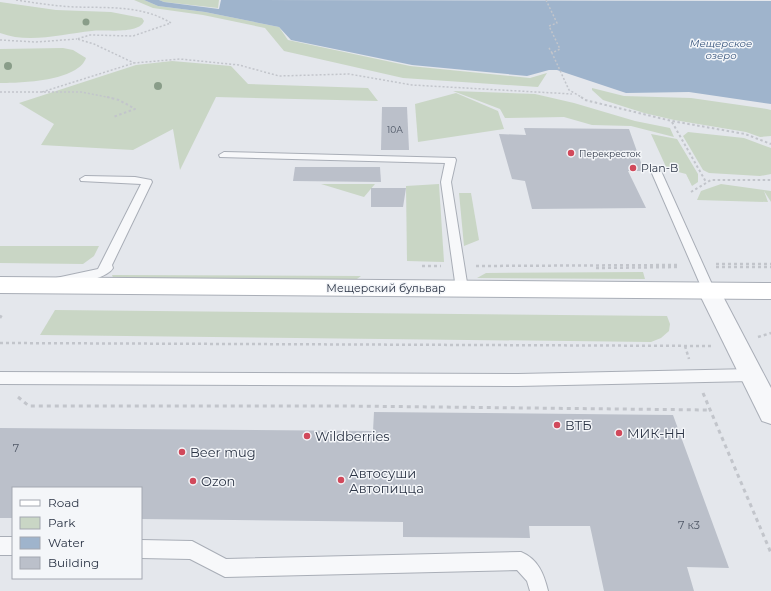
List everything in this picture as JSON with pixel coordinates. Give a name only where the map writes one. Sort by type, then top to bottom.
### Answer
[{"type":"main road","name":"Мещерский бульвар","points":[[0,286],[771,291]]},
{"type":"street","points":[[709,291],[771,413]]},
{"type":"lane","points":[[224,155],[451,160],[446,182],[462,289]]},
{"type":"lane","points":[[656,171],[709,291]]},
{"type":"lane","points":[[85,179],[135,180],[147,182],[102,272]]},
{"type":"lane","points":[[40,286],[102,272],[118,258]]},
{"type":"lane","points":[[0,378],[346,381],[518,380],[752,375]]},
{"type":"lane","points":[[0,546],[12,546]]},
{"type":"lane","points":[[142,549],[192,550],[225,568],[522,561],[535,576],[539,591]]},
{"type":"path","points":[[0,40],[4,42],[36,42],[77,39],[90,35],[133,36],[171,23],[164,17],[135,11],[114,8],[63,6],[16,0]]},
{"type":"path","points":[[546,0],[560,28]]},
{"type":"path","points":[[552,53],[560,49],[549,26],[557,23]]},
{"type":"path","points":[[77,39],[94,44],[134,63]]},
{"type":"path","points":[[549,48],[572,94]]},
{"type":"path","points":[[42,92],[134,63],[180,59],[239,65],[279,76],[349,74],[412,85],[572,94],[585,100],[672,121],[745,134],[771,144]]},
{"type":"path","points":[[0,92],[81,92],[119,100],[135,109],[112,117]]},
{"type":"path","points":[[672,121],[706,182]]},
{"type":"path","points":[[691,192],[706,182],[716,179],[771,180]]},
{"type":"path","points":[[0,318],[3,313]]},
{"type":"path","points":[[0,343],[736,345]]},
{"type":"path","points":[[684,346],[771,553]]},
{"type":"path","points":[[29,406],[347,406],[710,410]]},
{"type":"green space","points":[[134,0],[144,0],[158,6],[205,12],[279,27],[288,40],[410,66],[530,78],[547,73],[538,87],[403,78],[284,51],[265,28],[203,15],[153,8]]},
{"type":"green space","points":[[159,0],[219,0],[218,8],[164,2]]},
{"type":"green space","points":[[0,2],[56,10],[111,12],[142,18],[144,21],[141,25],[128,30],[81,32],[46,37],[22,38],[0,33]]},
{"type":"green space","points":[[63,48],[73,50],[86,58],[81,66],[72,72],[48,79],[0,83],[0,49]]},
{"type":"green space","points":[[172,61],[231,66],[248,84],[368,88],[378,101],[216,97],[180,170],[173,129],[133,150],[41,145],[54,124],[19,103],[136,65]]},
{"type":"green space","points":[[592,88],[624,96],[691,98],[771,110],[771,136],[760,137],[746,132],[674,120],[644,113],[603,100],[592,90]]},
{"type":"green space","points":[[453,91],[535,94],[574,103],[635,121],[670,128],[674,137],[631,126],[592,125],[564,117],[505,118],[500,109]]},
{"type":"green space","points":[[456,93],[498,111],[504,129],[418,142],[415,104]]},
{"type":"green space","points":[[688,132],[744,138],[771,148],[771,174],[760,176],[709,173],[703,170],[683,136]]},
{"type":"green space","points":[[651,134],[677,139],[698,174],[698,182],[692,186],[686,174],[667,169]]},
{"type":"green space","points":[[321,184],[375,184],[364,197]]},
{"type":"green space","points":[[439,184],[444,262],[407,261],[406,186]]},
{"type":"green space","points":[[721,184],[771,191],[771,202],[764,191],[768,202],[697,200],[701,191]]},
{"type":"green space","points":[[459,193],[471,193],[479,240],[464,246]]},
{"type":"green space","points":[[0,246],[99,246],[94,256],[83,264],[0,263]]},
{"type":"green space","points":[[643,272],[645,279],[477,278],[486,273]]},
{"type":"green space","points":[[112,275],[361,276],[357,279],[114,280]]},
{"type":"green space","points":[[55,310],[667,316],[670,324],[669,331],[661,338],[651,342],[40,335]]},
{"type":"water","name":"Мещерское озеро","points":[[144,0],[159,0],[164,2],[219,9],[221,0],[771,1],[771,104],[689,92],[626,93],[557,70],[549,70],[527,76],[412,65],[291,40],[279,27],[205,12],[158,6]]},
{"type":"building","points":[[382,107],[407,107],[409,150],[381,150]]},
{"type":"building","name":"Перекресток","points":[[524,128],[629,129],[644,171],[628,171],[646,208],[532,209],[525,181],[512,179],[499,134],[526,135]]},
{"type":"building","points":[[295,167],[380,167],[381,182],[293,181]]},
{"type":"building","points":[[371,188],[406,188],[403,207],[371,207]]},
{"type":"building","points":[[374,412],[673,415],[729,568],[687,567],[694,591],[604,591],[590,526],[529,526],[530,538],[403,537],[403,522],[142,519],[142,487],[12,487],[12,518],[0,518],[0,428],[373,431]]},
{"type":"place","name":"Перекресток","points":[[571,153]]},
{"type":"place","name":"Plan-B","points":[[633,168]]},
{"type":"place","name":"ВТБ","points":[[557,425]]},
{"type":"place","name":"МИК-НН","points":[[619,433]]},
{"type":"place","name":"Wildberries","points":[[307,436]]},
{"type":"place","name":"Beer mug","points":[[182,452]]},
{"type":"place","name":"Автосуши Автопицца","points":[[341,480]]},
{"type":"place","name":"Ozon","points":[[193,481]]}]
